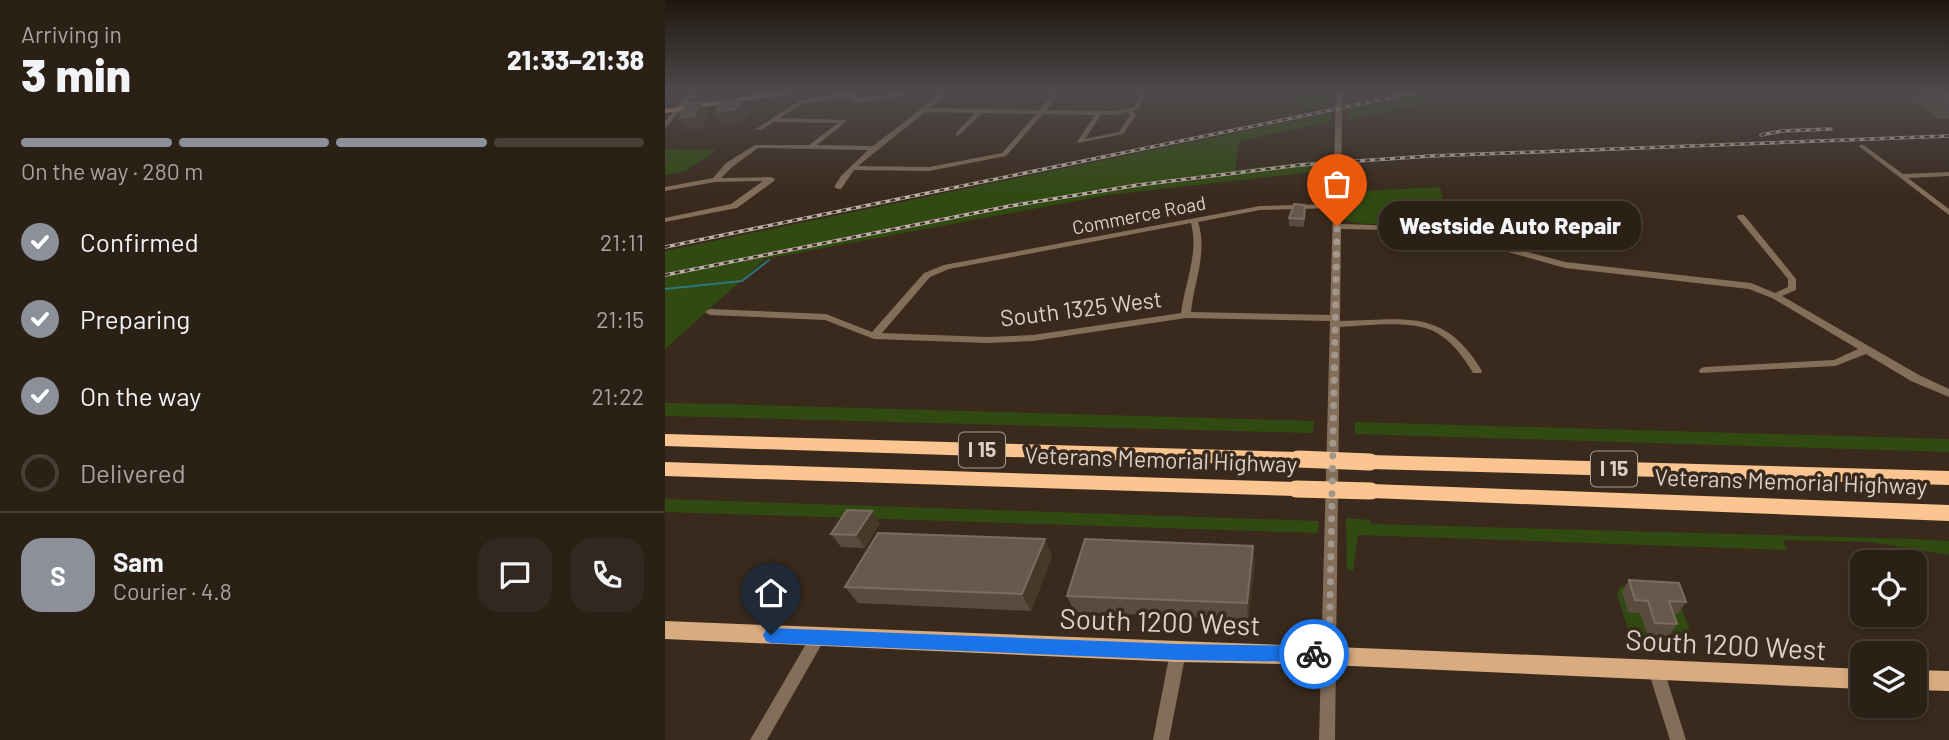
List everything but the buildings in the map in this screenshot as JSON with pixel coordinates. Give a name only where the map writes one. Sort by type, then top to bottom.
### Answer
[{"type":"highway","name":"Veterans Memorial Highway","points":[[665,440],[1949,478]]},
{"type":"highway","name":"Veterans Memorial Highway","points":[[665,469],[1371,491],[1949,513]]},
{"type":"highway","points":[[1857,477],[1949,470]]},
{"type":"highway","points":[[1901,511],[1949,524]]},
{"type":"main road","name":"South 1200 West","points":[[665,630],[1178,652],[1329,655],[1850,678]]},
{"type":"main road","points":[[1927,680],[1949,681]]},
{"type":"street","points":[[759,129],[763,127]]},
{"type":"street","points":[[810,147],[837,127]]},
{"type":"street","points":[[838,187],[840,179],[903,127]]},
{"type":"street","points":[[958,134],[965,127]]},
{"type":"street","points":[[854,168],[929,169],[1004,155],[1029,127]]},
{"type":"street","points":[[1091,127],[1080,142],[1121,133],[1125,127]]},
{"type":"street","points":[[1327,740],[1339,127]]},
{"type":"street","points":[[1339,131],[1341,127]]},
{"type":"street","points":[[715,180],[729,165],[757,146],[876,148]]},
{"type":"street","points":[[1862,146],[1949,213]]},
{"type":"street","points":[[1901,176],[1949,174]]},
{"type":"street","points":[[665,189],[715,180],[771,179],[734,206],[665,220]]},
{"type":"street","name":"Commerce Road","points":[[874,336],[927,275],[947,267],[1275,206],[1338,206]]},
{"type":"street","points":[[1454,233],[1463,222],[1476,215],[1541,214]]},
{"type":"street","points":[[1741,217],[1792,279],[1793,288],[1775,296]]},
{"type":"street","points":[[1186,315],[1192,268],[1199,246],[1199,232],[1194,221]]},
{"type":"street","points":[[1337,226],[1422,227],[1454,233],[1565,265],[1744,284],[1775,296],[1915,378],[1949,393]]},
{"type":"street","name":"South 1325 West","points":[[710,312],[826,317],[874,336],[987,340],[1033,338],[1186,315],[1434,327],[1452,339],[1469,357],[1477,372]]},
{"type":"street","points":[[1704,371],[1835,363],[1866,350]]},
{"type":"street","points":[[758,740],[818,637]]},
{"type":"street","points":[[1161,740],[1178,652]]},
{"type":"street","points":[[1656,670],[1678,740]]},
{"type":"green space","points":[[1266,127],[1308,127],[1239,141],[1235,170],[1332,159],[1331,170],[1108,195],[765,259],[665,349],[665,251]]},
{"type":"green space","points":[[665,149],[717,150],[685,171],[665,175]]},
{"type":"green space","points":[[1440,187],[1450,228],[1365,224],[1344,219],[1342,192]]},
{"type":"green space","points":[[665,403],[1314,421],[1313,433],[665,416]]},
{"type":"green space","points":[[1355,422],[1949,439],[1949,452],[1355,434]]},
{"type":"green space","points":[[665,499],[1319,521],[1318,533],[665,512]]},
{"type":"green space","points":[[1346,518],[1370,520],[1372,524],[1949,541],[1949,555],[1871,542],[1783,540],[1787,550],[1358,535],[1353,571],[1347,569]]},
{"type":"green space","points":[[1628,584],[1677,595],[1699,656],[1635,652],[1617,594],[1620,587]]},
{"type":"waterway","points":[[665,289],[742,281],[769,260]]},
{"type":"railway","points":[[665,247],[1251,127]]},
{"type":"railway","points":[[1761,135],[1782,131],[1831,129]]},
{"type":"railway","points":[[665,275],[1010,206],[1138,185],[1300,165],[1430,156],[1949,136]]},
{"type":"way so far","points":[[1314,654],[1329,655],[1337,226]]},
{"type":"place","name":"Westside Auto Repair","points":[[1337,226]]},
{"type":"route","points":[[771,635],[1178,652],[1314,654]]}]
